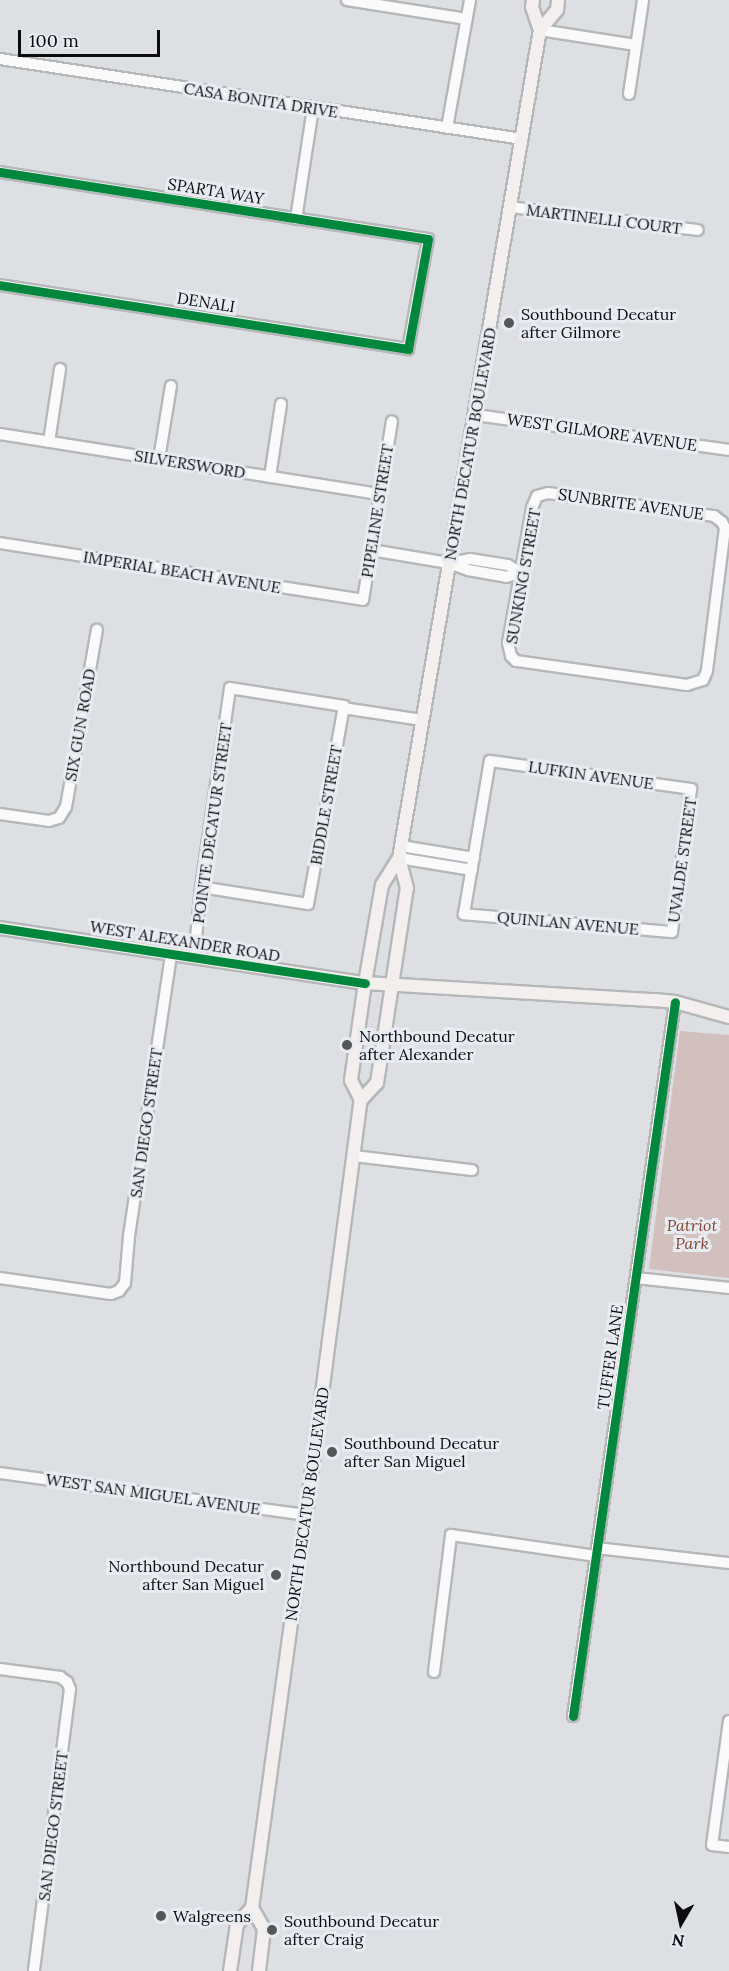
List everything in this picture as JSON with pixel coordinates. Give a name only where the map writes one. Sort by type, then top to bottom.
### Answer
[{"type":"main road","name":"NORTH DECATUR BOULEVARD","points":[[361,1100],[377,1083],[406,888],[400,852],[540,30],[532,7],[533,0]]},
{"type":"main road","name":"NORTH DECATUR BOULEVARD","points":[[540,30],[557,10],[558,0]]},
{"type":"main road","name":"NORTH DECATUR BOULEVARD","points":[[231,1971],[237,1924],[252,1908],[306,1515],[361,1100],[351,1080],[365,983],[382,885],[400,852]]},
{"type":"main road","name":"WEST ALEXANDER ROAD","points":[[0,928],[365,983],[521,990],[675,1002],[729,1017]]},
{"type":"main road","points":[[252,1908],[264,1929],[259,1971]]},
{"type":"street","points":[[347,0],[466,19]]},
{"type":"street","points":[[447,128],[470,0]]},
{"type":"street","points":[[629,94],[643,0]]},
{"type":"street","points":[[540,30],[636,45]]},
{"type":"street","name":"CASA BONITA DRIVE","points":[[0,59],[522,139]]},
{"type":"street","points":[[296,219],[313,108]]},
{"type":"street","name":"SPARTA WAY","points":[[0,172],[428,239],[408,349]]},
{"type":"street","name":"MARTINELLI COURT","points":[[510,207],[698,230]]},
{"type":"street","name":"DENALI","points":[[0,285],[408,349]]},
{"type":"street","points":[[49,442],[60,369]]},
{"type":"street","points":[[159,459],[171,386]]},
{"type":"street","points":[[270,477],[281,404]]},
{"type":"street","name":"WEST GILMORE AVENUE","points":[[475,415],[729,450]]},
{"type":"street","name":"PIPELINE STREET","points":[[363,600],[392,421]]},
{"type":"street","name":"SILVERSWORD","points":[[0,434],[380,494]]},
{"type":"street","name":"SUNBRITE AVENUE","points":[[511,656],[516,661],[687,685],[698,684],[707,671],[725,528],[722,522],[714,516],[702,514],[548,493],[537,496]]},
{"type":"street","name":"SUNKING STREET","points":[[511,656],[508,643],[532,508],[537,496]]},
{"type":"street","name":"IMPERIAL BEACH AVENUE","points":[[0,543],[363,600]]},
{"type":"street","points":[[371,550],[449,562],[468,570],[506,576],[521,573]]},
{"type":"street","name":"SIX GUN ROAD","points":[[0,814],[49,821],[59,818],[66,807],[97,630]]},
{"type":"street","name":"POINTE DECATUR STREET","points":[[194,958],[201,887],[230,688],[344,707]]},
{"type":"street","points":[[344,707],[422,720]]},
{"type":"street","name":"BIDDLE STREET","points":[[201,887],[308,904],[344,707]]},
{"type":"street","name":"LUFKIN AVENUE","points":[[474,858],[490,761],[692,789]]},
{"type":"street","name":"UVALDE STREET","points":[[672,932],[692,789]]},
{"type":"street","points":[[400,852],[474,858],[472,870],[400,852]]},
{"type":"street","name":"QUINLAN AVENUE","points":[[472,870],[464,914],[672,932]]},
{"type":"street","name":"SAN DIEGO STREET","points":[[0,1278],[111,1293],[119,1291],[125,1283],[129,1236],[171,954]]},
{"type":"street","name":"TUFFER LANE","points":[[573,1716],[675,1002]]},
{"type":"street","points":[[354,1156],[472,1170]]},
{"type":"street","points":[[636,1278],[729,1288]]},
{"type":"street","name":"WEST SAN MIGUEL AVENUE","points":[[0,1473],[306,1515]]},
{"type":"street","points":[[434,1672],[451,1535],[597,1552],[729,1563]]},
{"type":"street","name":"SAN DIEGO STREET","points":[[0,1668],[60,1677],[67,1682],[70,1689],[34,1971]]},
{"type":"street","points":[[729,1721],[712,1845],[729,1847]]},
{"type":"green space","name":"Patriot Park","points":[[680,1031],[729,1035],[729,1278],[649,1269]]},
{"type":"cycle path","points":[[0,172],[428,239],[408,349],[0,285]]},
{"type":"cycle path","points":[[0,928],[365,983]]},
{"type":"cycle path","points":[[573,1716],[675,1002]]},
{"type":"place","name":"Southbound Decatur after Gilmore","points":[[509,323]]},
{"type":"place","name":"Northbound Decatur after Alexander","points":[[347,1045]]},
{"type":"place","name":"Southbound Decatur after San Miguel","points":[[332,1452]]},
{"type":"place","name":"Northbound Decatur after San Miguel","points":[[276,1575]]},
{"type":"place","name":"Walgreens","points":[[161,1916]]},
{"type":"place","name":"Southbound Decatur after Craig","points":[[272,1930]]}]
